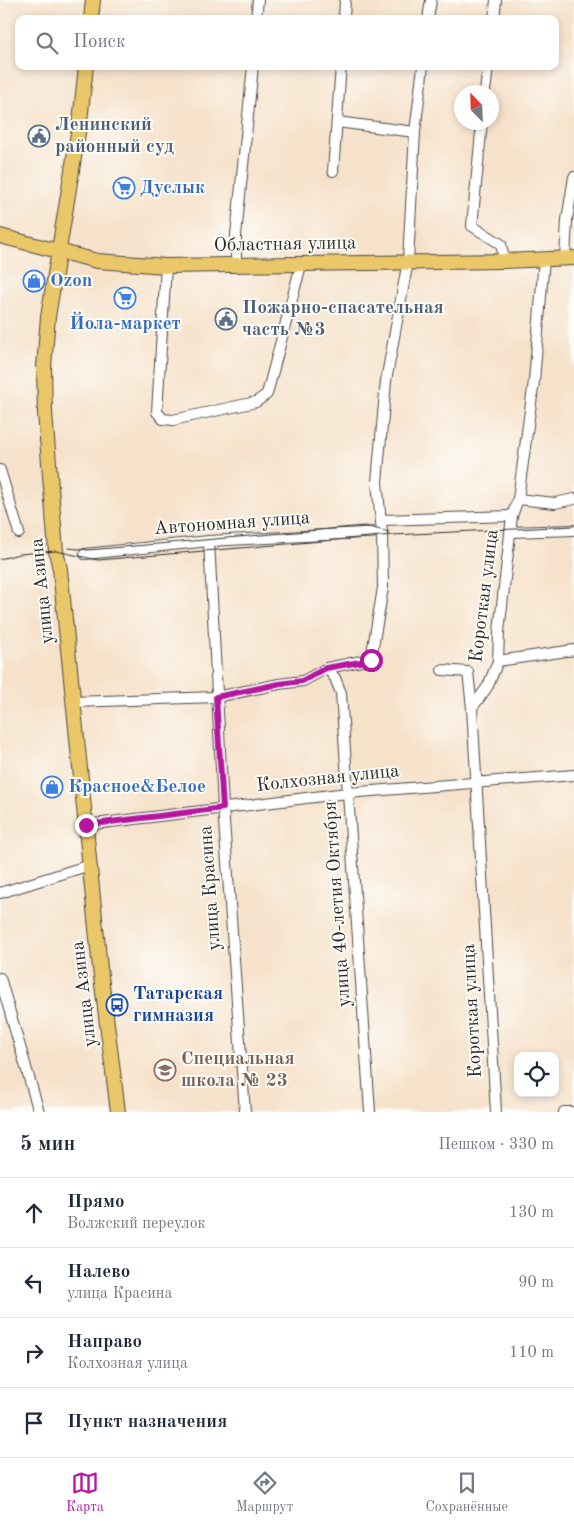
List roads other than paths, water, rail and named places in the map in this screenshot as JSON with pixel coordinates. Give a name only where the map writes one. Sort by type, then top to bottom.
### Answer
[{"type":"main road","points":[[91,15],[93,0]]},
{"type":"main road","name":"улица Азина","points":[[86,70],[80,121],[48,317],[44,367],[45,413],[56,551],[118,1112]]},
{"type":"main road","name":"Областная улица","points":[[0,236],[97,261],[166,266],[504,261],[569,258]]},
{"type":"street","points":[[256,15],[258,0]]},
{"type":"street","points":[[344,15],[346,0]]},
{"type":"street","points":[[429,15],[431,0]]},
{"type":"street","points":[[494,15],[496,0]]},
{"type":"street","points":[[236,266],[236,235],[253,70]]},
{"type":"street","points":[[333,171],[341,70]]},
{"type":"street","points":[[74,702],[216,697],[302,681],[326,668],[371,660],[383,588],[382,532],[377,482],[386,381],[408,261],[415,132],[423,70]]},
{"type":"street","points":[[487,85],[488,70]]},
{"type":"street","points":[[337,122],[415,132]]},
{"type":"street","points":[[481,130],[472,226],[501,244],[504,261]]},
{"type":"street","points":[[569,258],[567,220],[574,177]]},
{"type":"street","name":"Короткая улица","points":[[496,1112],[478,782],[472,708],[488,686],[498,661],[499,632],[512,516],[518,499],[534,381],[544,259]]},
{"type":"street","points":[[166,266],[157,412],[163,419],[173,420],[256,402],[267,394],[300,265]]},
{"type":"street","points":[[0,470],[19,533]]},
{"type":"street","points":[[518,499],[555,503],[574,500]]},
{"type":"street","points":[[380,520],[512,516]]},
{"type":"street","points":[[511,532],[574,530]]},
{"type":"street","name":"Автономная улица","points":[[85,554],[209,542],[382,532]]},
{"type":"street","name":"улица Красина","points":[[209,542],[223,808],[245,1112]]},
{"type":"street","points":[[498,661],[574,650]]},
{"type":"street","name":"улица 40-летия Октября","points":[[326,668],[335,678],[341,693],[370,1112]]},
{"type":"street","points":[[442,670],[468,672],[472,708]]},
{"type":"street","name":"Колхозная улица","points":[[86,825],[347,793],[574,775]]},
{"type":"street","points":[[0,893],[90,865]]},
{"type":"street","points":[[0,978],[39,1112]]},
{"type":"street","points":[[564,1112],[574,1112]]},
{"type":"tram line","points":[[69,548],[88,550],[365,526],[389,532]]},
{"type":"tram line","points":[[0,559],[19,554],[56,551],[98,560],[393,535],[574,526]]},
{"type":"place","name":"Ленинский районный суд","points":[[39,136]]},
{"type":"place","name":"Дуслык","points":[[124,188]]},
{"type":"place","name":"Ozon","points":[[34,281]]},
{"type":"place","name":"Йола-маркет","points":[[125,298]]},
{"type":"place","name":"Пожарно-спасательная часть №3","points":[[226,319]]},
{"type":"place","name":"Красное&Белое","points":[[52,787]]},
{"type":"place","name":"Татарская гимназия","points":[[117,1005]]},
{"type":"place","name":"Специальная школа № 23","points":[[165,1070]]}]
